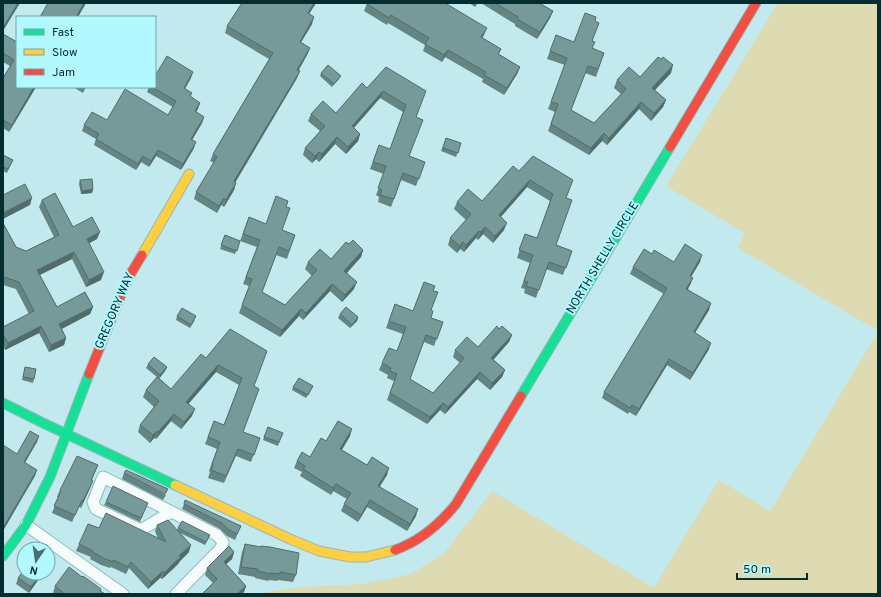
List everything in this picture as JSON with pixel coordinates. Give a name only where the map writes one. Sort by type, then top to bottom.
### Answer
[{"type":"street","name":"NORTH SHELLY CIRCLE","points":[[3,403],[317,551],[334,555],[370,557],[389,553],[424,536],[434,529],[450,513],[474,475],[756,3]]},
{"type":"street","name":"GREGORY WAY","points":[[3,556],[26,525],[50,477],[126,280],[189,174]]},
{"type":"street","points":[[171,512],[141,530],[96,509],[93,502],[103,477],[217,535],[223,542],[222,548],[176,594]]},
{"type":"street","points":[[26,525],[123,594]]},
{"type":"shaded area","points":[[778,3],[878,3],[878,331],[738,248],[744,233],[666,186]]},
{"type":"shaded area","points":[[878,332],[878,594],[260,594],[264,592],[301,587],[363,584],[411,574],[445,552],[492,491],[654,588],[719,480],[770,511]]},
{"type":"building","points":[[3,3],[18,3],[3,28]]},
{"type":"building","points":[[48,3],[84,3],[77,16],[41,16]]},
{"type":"building","points":[[242,3],[314,3],[308,13],[314,17],[300,42],[310,48],[297,70],[300,71],[234,181],[236,183],[226,200],[224,198],[219,206],[196,192],[217,157],[213,154],[273,53],[227,26]]},
{"type":"building","points":[[367,3],[445,3],[487,28],[481,37],[501,49],[498,54],[520,67],[507,88],[484,75],[486,72],[448,50],[444,55],[425,44],[429,38],[391,15],[389,18]]},
{"type":"building","points":[[495,3],[539,3],[553,11],[540,32],[517,19],[518,17]]},
{"type":"building","points":[[585,13],[596,17],[595,21],[599,23],[592,41],[595,42],[592,48],[604,53],[598,69],[588,66],[571,110],[594,123],[626,89],[617,80],[629,67],[640,77],[658,57],[661,59],[663,57],[673,65],[652,88],[666,100],[654,113],[641,102],[609,138],[604,133],[591,148],[551,124],[558,104],[551,102],[567,58],[550,51],[556,35],[574,42]]},
{"type":"building","points":[[3,34],[16,41],[16,88],[33,88],[12,125],[3,120],[3,78],[14,60],[3,53]]},
{"type":"building","points":[[167,56],[193,72],[184,88],[192,93],[190,96],[200,103],[195,111],[204,117],[191,139],[196,142],[183,164],[158,150],[151,161],[143,156],[138,164],[96,139],[99,134],[84,125],[92,112],[107,120],[125,89],[168,115],[176,101],[154,88],[156,88],[156,74]]},
{"type":"building","points":[[328,65],[341,76],[334,84],[321,73]]},
{"type":"building","points":[[386,67],[426,91],[416,117],[423,120],[409,156],[425,162],[419,179],[403,173],[394,199],[380,195],[382,190],[378,188],[386,166],[373,162],[379,145],[390,149],[406,105],[383,91],[352,126],[360,134],[348,147],[337,137],[322,154],[319,152],[315,156],[305,148],[325,126],[311,114],[323,101],[336,113],[362,83],[367,88]]},
{"type":"building","points":[[446,138],[461,143],[458,153],[443,148]]},
{"type":"building","points":[[3,155],[13,160],[8,169],[3,167]]},
{"type":"building","points":[[533,156],[573,180],[566,198],[572,200],[556,245],[572,251],[566,268],[549,262],[539,290],[526,286],[528,282],[524,281],[533,255],[519,250],[525,234],[537,238],[553,194],[530,180],[499,215],[507,223],[495,236],[485,227],[481,232],[479,231],[466,245],[463,242],[460,246],[450,238],[471,214],[457,202],[468,189],[482,201],[513,166],[519,171]]},
{"type":"building","points":[[92,179],[93,189],[82,191],[80,180]]},
{"type":"building","points":[[25,184],[32,198],[3,213],[3,195]]},
{"type":"building","points":[[55,193],[73,227],[92,217],[100,232],[87,239],[104,272],[89,280],[74,252],[37,270],[57,307],[85,292],[93,307],[59,324],[66,338],[51,345],[41,326],[8,343],[3,334],[3,327],[34,311],[19,282],[4,277],[3,278],[3,223],[16,247],[26,251],[59,235],[42,200]]},
{"type":"building","points":[[276,196],[288,201],[286,207],[290,208],[282,230],[295,235],[289,251],[279,247],[262,292],[285,305],[317,270],[308,262],[320,249],[331,259],[346,242],[349,244],[353,240],[363,250],[344,271],[357,282],[345,295],[332,284],[306,313],[301,309],[282,330],[242,305],[252,279],[246,277],[260,240],[243,234],[249,217],[266,224]]},
{"type":"building","points":[[225,235],[240,241],[237,251],[221,245]]},
{"type":"building","points":[[685,244],[702,255],[690,276],[693,278],[686,289],[711,303],[694,332],[711,343],[693,373],[669,359],[639,409],[632,405],[630,408],[604,392],[667,288],[633,267],[644,249],[652,254],[654,250],[674,262]]},
{"type":"building","points":[[424,282],[435,286],[433,291],[438,292],[431,310],[433,311],[431,318],[443,322],[437,339],[426,335],[410,379],[433,393],[464,358],[455,350],[467,337],[478,347],[497,326],[499,329],[502,326],[512,335],[491,358],[505,370],[492,383],[480,372],[448,407],[443,403],[430,417],[390,393],[397,374],[390,371],[391,368],[382,363],[389,348],[397,351],[406,327],[389,321],[395,304],[413,311]]},
{"type":"building","points":[[346,307],[358,317],[352,325],[340,314]]},
{"type":"building","points":[[182,308],[196,316],[191,325],[177,316]]},
{"type":"building","points":[[230,329],[267,351],[254,386],[259,389],[243,432],[260,438],[254,455],[238,449],[226,476],[211,470],[220,442],[208,437],[214,421],[224,425],[242,378],[218,365],[186,402],[195,409],[184,422],[174,414],[158,432],[157,431],[153,435],[140,425],[159,401],[146,390],[157,377],[171,389],[201,354],[206,358]]},
{"type":"building","points":[[154,357],[167,367],[160,375],[148,364]]},
{"type":"building","points":[[25,367],[36,369],[34,379],[23,377]]},
{"type":"building","points":[[299,378],[313,386],[308,395],[293,387]]},
{"type":"building","points":[[338,421],[352,429],[340,449],[367,465],[372,457],[389,468],[378,486],[418,509],[410,524],[370,500],[361,515],[344,504],[351,493],[336,484],[333,488],[303,469],[305,466],[297,461],[302,452],[310,457],[321,438],[326,441]]},
{"type":"building","points":[[268,427],[283,433],[279,442],[264,437]]},
{"type":"building","points":[[30,431],[39,436],[24,462],[37,470],[3,528],[3,445],[17,454]]},
{"type":"building","points":[[77,456],[98,465],[91,480],[93,481],[75,515],[54,506],[61,491],[60,490]]},
{"type":"building","points":[[126,470],[168,489],[165,494],[124,473]]},
{"type":"building","points":[[113,486],[148,503],[141,518],[106,502]]},
{"type":"building","points":[[185,500],[241,526],[237,534],[229,530],[222,523],[184,504]]},
{"type":"building","points":[[106,513],[166,542],[157,525],[168,520],[191,545],[164,573],[163,571],[151,582],[131,562],[128,567],[113,560],[113,562],[79,544],[88,524],[99,528]]},
{"type":"building","points":[[182,521],[210,535],[206,542],[178,528]]},
{"type":"building","points":[[245,544],[299,553],[296,575],[280,572],[280,574],[271,574],[257,571],[258,569],[241,567]]},
{"type":"building","points":[[229,546],[234,552],[224,562],[246,586],[237,594],[202,594],[217,579],[207,568]]},
{"type":"building","points":[[69,567],[101,589],[100,591],[105,594],[65,594],[55,586]]},
{"type":"building","points":[[22,581],[35,581],[31,587]]},
{"type":"traffic: fast","points":[[521,396],[670,147]]},
{"type":"traffic: fast","points":[[3,556],[26,525],[50,477],[89,374]]},
{"type":"traffic: fast","points":[[3,403],[175,485]]},
{"type":"traffic: slow","points":[[142,255],[189,174]]},
{"type":"traffic: slow","points":[[175,485],[319,551],[350,557],[366,557],[395,550]]},
{"type":"traffic: jam","points":[[670,147],[756,3]]},
{"type":"traffic: jam","points":[[89,374],[127,280],[142,255]]},
{"type":"traffic: jam","points":[[395,550],[413,542],[428,532],[443,519],[456,504],[521,396]]}]
